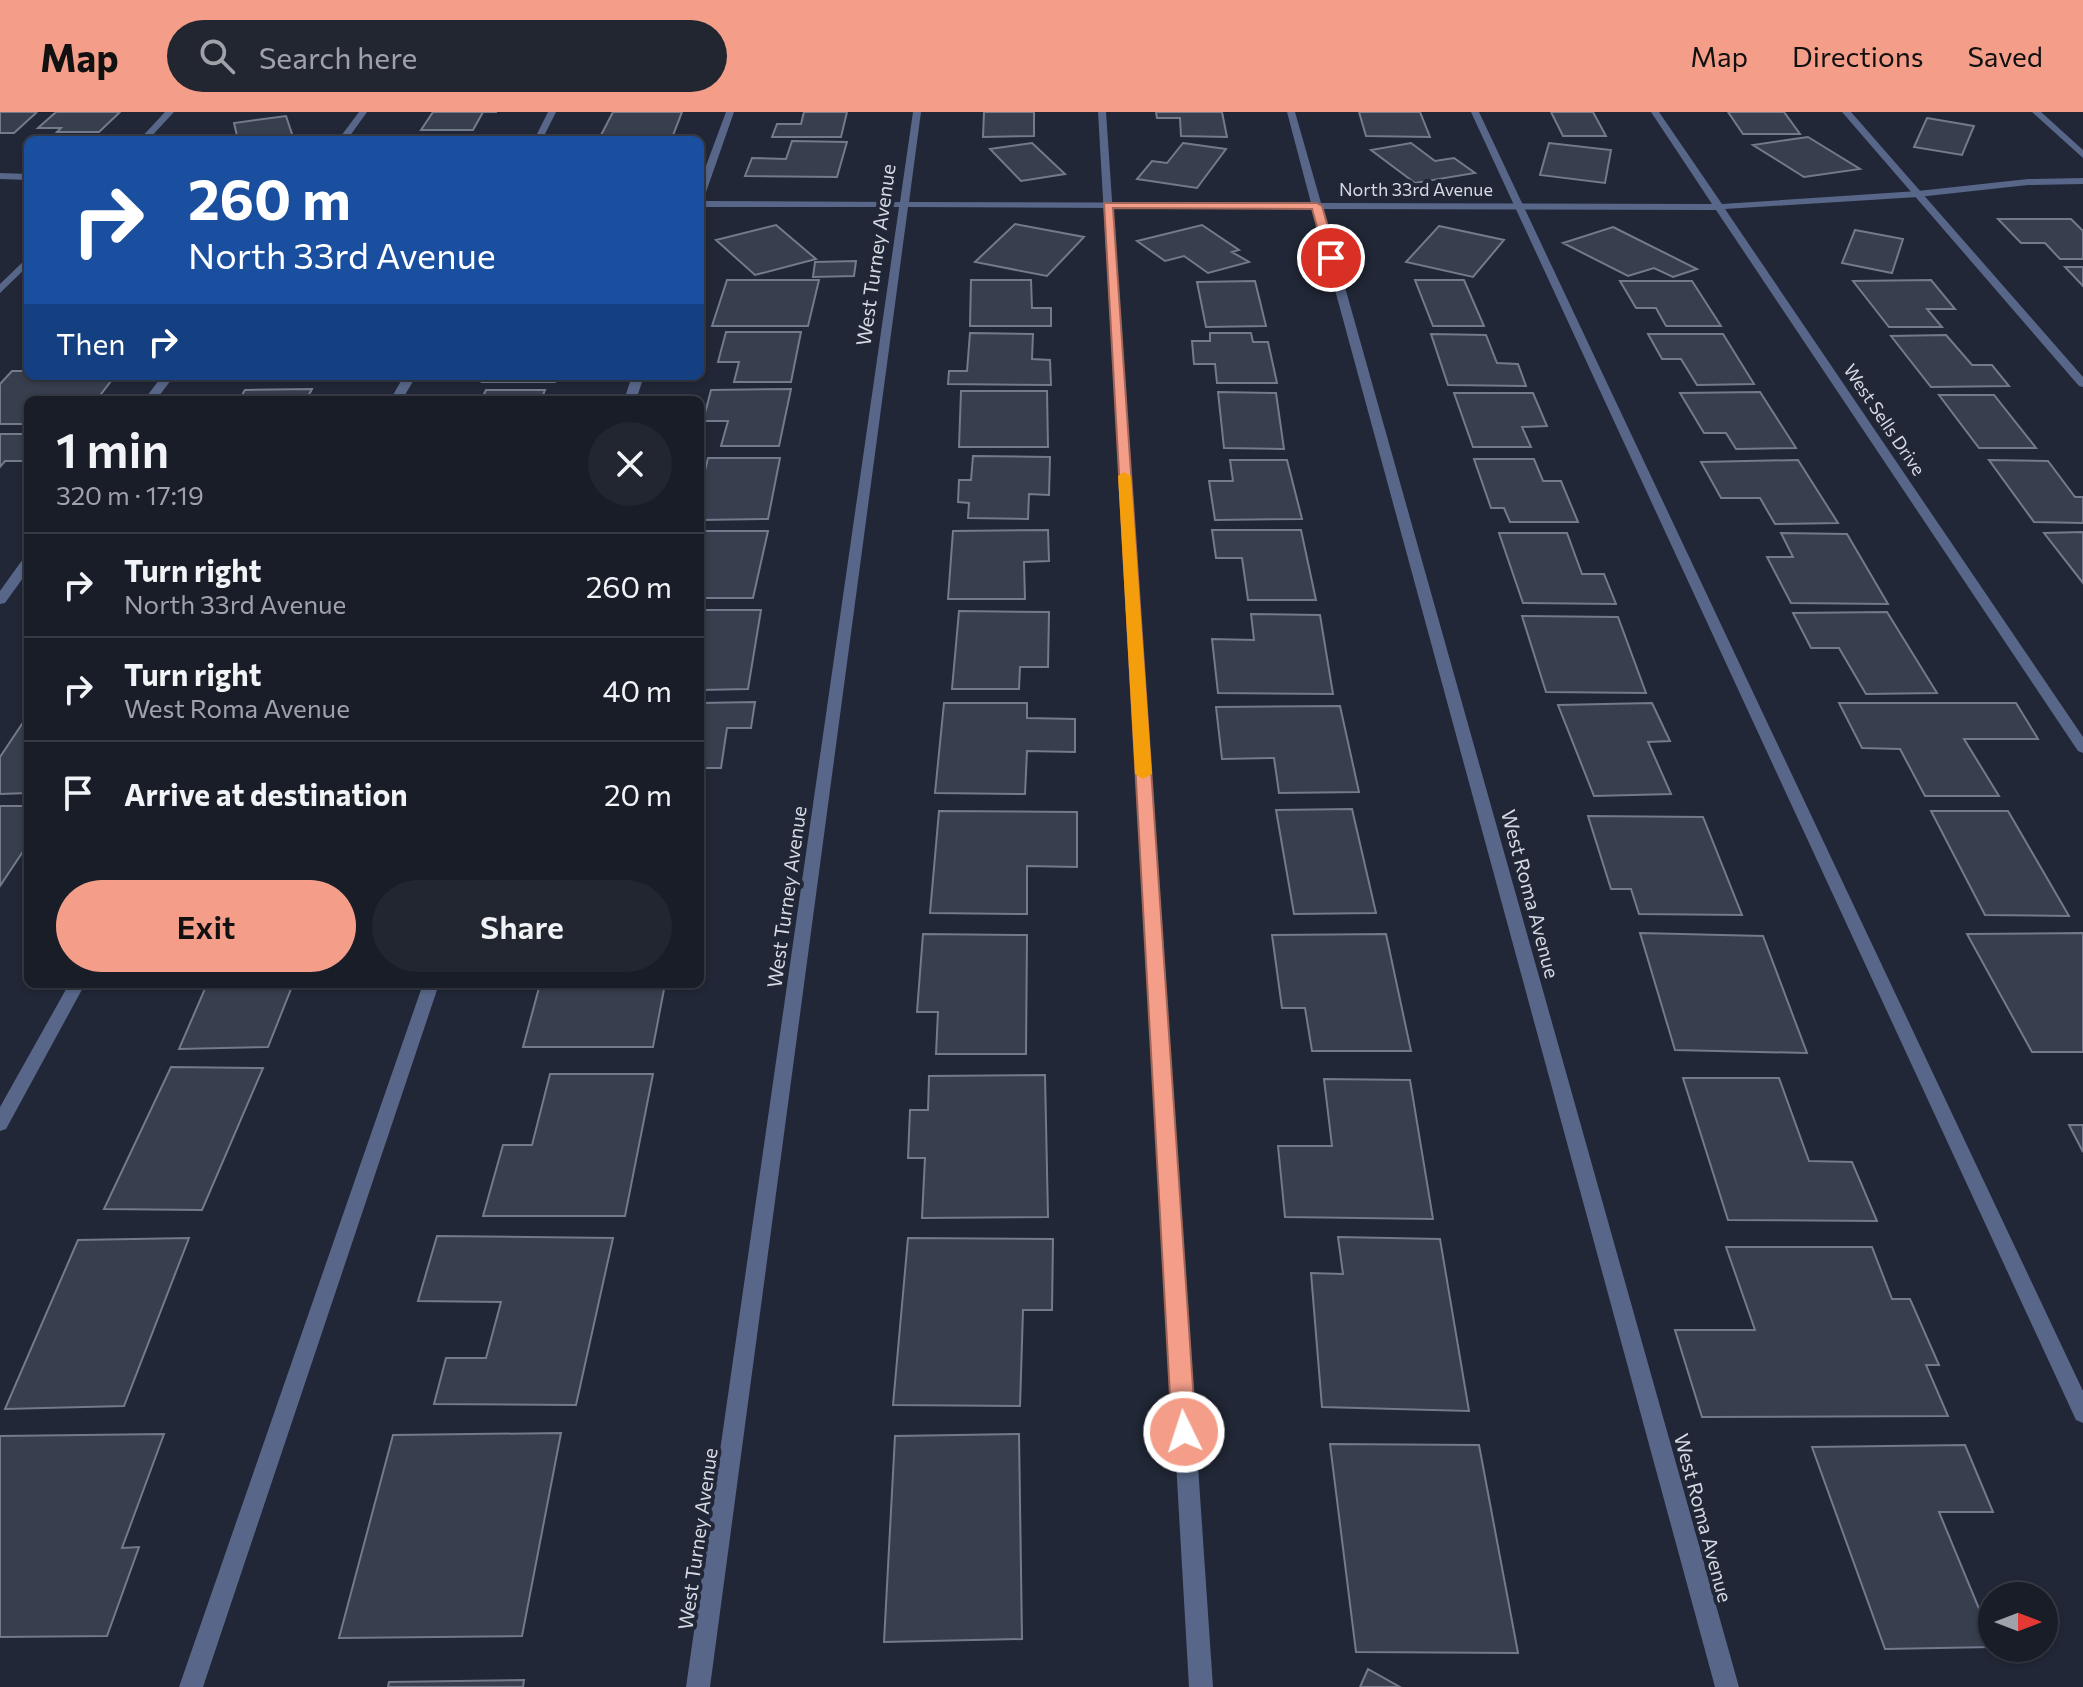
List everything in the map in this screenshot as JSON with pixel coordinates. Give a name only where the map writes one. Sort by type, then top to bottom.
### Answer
[{"type":"street","points":[[147,136],[170,112]]},
{"type":"street","points":[[345,136],[363,112]]},
{"type":"street","points":[[540,136],[552,112]]},
{"type":"street","points":[[704,184],[730,112]]},
{"type":"street","name":"West Turney Avenue","points":[[698,1687],[917,112]]},
{"type":"street","points":[[1102,112],[1201,1687]]},
{"type":"street","name":"West Roma Avenue","points":[[1291,112],[1727,1687]]},
{"type":"street","points":[[1475,112],[2083,1413]]},
{"type":"street","name":"West Sells Drive","points":[[1655,112],[2083,748]]},
{"type":"street","points":[[1846,112],[2083,384]]},
{"type":"street","points":[[2036,112],[2083,155]]},
{"type":"street","points":[[0,176],[24,177]]},
{"type":"street","name":"North 33rd Avenue","points":[[704,204],[1718,207],[1918,194],[2028,182],[2083,181]]},
{"type":"street","points":[[0,290],[24,264]]},
{"type":"street","points":[[0,600],[24,567]]},
{"type":"street","points":[[0,1124],[75,988]]},
{"type":"street","points":[[191,1687],[430,988]]},
{"type":"building","points":[[0,112],[37,112],[14,133],[0,133]]},
{"type":"building","points":[[56,112],[120,112],[99,132],[57,132],[61,128],[38,128]]},
{"type":"building","points":[[433,112],[483,112],[473,130],[421,130]]},
{"type":"building","points":[[613,112],[682,112],[673,136],[601,136]]},
{"type":"building","points":[[804,112],[847,112],[841,137],[772,137],[777,124],[801,124]]},
{"type":"building","points":[[984,112],[1034,112],[1034,136],[983,137]]},
{"type":"building","points":[[1156,112],[1222,112],[1227,137],[1181,136],[1180,118],[1157,118]]},
{"type":"building","points":[[1359,112],[1420,112],[1430,137],[1366,136]]},
{"type":"building","points":[[1551,112],[1593,112],[1606,136],[1563,136]]},
{"type":"building","points":[[1728,112],[1784,112],[1800,134],[1743,134]]},
{"type":"building","points":[[286,116],[293,136],[237,136],[234,123]]},
{"type":"building","points":[[1927,118],[1974,126],[1962,155],[1914,147]]},
{"type":"building","points":[[1808,137],[1860,169],[1804,177],[1753,145]]},
{"type":"building","points":[[792,141],[847,142],[837,177],[745,176],[752,158],[786,159]]},
{"type":"building","points":[[1032,143],[1065,174],[1021,181],[990,149]]},
{"type":"building","points":[[1183,143],[1226,149],[1197,188],[1137,179],[1152,161],[1167,163]]},
{"type":"building","points":[[1411,143],[1435,161],[1454,158],[1475,173],[1415,183],[1371,150]]},
{"type":"building","points":[[1549,143],[1611,150],[1605,183],[1540,175]]},
{"type":"building","points":[[1998,219],[2071,219],[2083,231],[2083,259],[2060,259],[2045,243],[2021,243]]},
{"type":"building","points":[[1015,224],[1084,237],[1047,276],[975,262]]},
{"type":"building","points":[[776,225],[816,259],[755,275],[716,240]]},
{"type":"building","points":[[1202,225],[1239,250],[1232,252],[1249,262],[1208,273],[1184,256],[1165,261],[1137,241]]},
{"type":"building","points":[[1439,226],[1504,240],[1473,277],[1406,262]]},
{"type":"building","points":[[1613,227],[1697,269],[1673,277],[1654,268],[1628,276],[1563,243]]},
{"type":"building","points":[[1855,230],[1903,239],[1892,273],[1842,263]]},
{"type":"building","points":[[856,261],[854,276],[813,277],[815,262]]},
{"type":"building","points":[[2065,267],[2083,267],[2083,286]]},
{"type":"building","points":[[727,280],[819,280],[808,326],[712,326]]},
{"type":"building","points":[[971,280],[1031,280],[1032,308],[1051,308],[1051,326],[970,326]]},
{"type":"building","points":[[1415,280],[1464,280],[1484,326],[1433,326]]},
{"type":"building","points":[[1931,280],[1955,309],[1927,309],[1942,327],[1889,327],[1853,281]]},
{"type":"building","points":[[1255,281],[1266,326],[1206,327],[1197,282]]},
{"type":"building","points":[[1620,281],[1692,281],[1721,326],[1666,326],[1656,308],[1636,308]]},
{"type":"building","points":[[726,332],[801,332],[791,382],[734,382],[739,362],[718,362]]},
{"type":"building","points":[[970,333],[1033,334],[1032,359],[1050,360],[1051,385],[948,384],[949,371],[967,371]]},
{"type":"building","points":[[1210,333],[1251,333],[1253,342],[1268,342],[1277,383],[1217,383],[1215,364],[1194,364],[1192,341],[1210,341]]},
{"type":"building","points":[[1431,334],[1486,335],[1497,363],[1518,364],[1526,386],[1448,385]]},
{"type":"building","points":[[1648,334],[1723,334],[1754,384],[1697,385],[1681,359],[1662,359]]},
{"type":"building","points":[[1946,335],[1972,365],[1992,365],[2009,386],[1931,387],[1891,336]]},
{"type":"building","points":[[12,371],[24,371],[24,380],[111,381],[100,396],[24,396],[24,424],[0,424],[0,384]]},
{"type":"building","points":[[259,380],[316,380],[315,381]]},
{"type":"building","points":[[483,380],[556,380],[555,382]]},
{"type":"building","points":[[312,389],[308,396],[241,396],[245,390]]},
{"type":"building","points":[[791,389],[779,446],[721,446],[728,421],[704,421],[711,390]]},
{"type":"building","points":[[486,390],[545,390],[543,396],[483,396]]},
{"type":"building","points":[[961,391],[1047,391],[1048,447],[959,447]]},
{"type":"building","points":[[1218,392],[1276,393],[1284,449],[1224,448]]},
{"type":"building","points":[[1760,392],[1796,448],[1736,449],[1726,433],[1704,433],[1680,393]]},
{"type":"building","points":[[1454,393],[1533,393],[1547,426],[1522,427],[1531,447],[1473,447]]},
{"type":"building","points":[[1939,395],[1994,395],[2036,448],[1979,448]]},
{"type":"building","points":[[0,434],[24,434],[24,461],[5,461],[0,467]]},
{"type":"building","points":[[973,456],[1050,457],[1049,495],[1029,494],[1028,519],[968,518],[969,503],[958,502],[959,480],[971,480]]},
{"type":"building","points":[[708,458],[780,458],[768,519],[704,520],[704,475]]},
{"type":"building","points":[[1474,459],[1534,459],[1543,481],[1561,481],[1578,522],[1510,522],[1504,508],[1491,508]]},
{"type":"building","points":[[1230,460],[1287,460],[1302,519],[1215,520],[1209,481],[1233,481]]},
{"type":"building","points":[[1798,460],[1838,523],[1775,524],[1760,498],[1721,498],[1701,462]]},
{"type":"building","points":[[1989,460],[2048,461],[2075,497],[2083,497],[2083,523],[2034,522]]},
{"type":"building","points":[[1048,530],[1049,561],[1024,562],[1025,599],[948,599],[953,531]]},
{"type":"building","points":[[1212,530],[1301,530],[1316,600],[1248,600],[1242,558],[1216,558]]},
{"type":"building","points":[[704,531],[768,531],[753,598],[704,598]]},
{"type":"building","points":[[2083,532],[2083,583],[2044,533]]},
{"type":"building","points":[[1499,533],[1567,533],[1582,574],[1604,574],[1616,604],[1523,603]]},
{"type":"building","points":[[1781,533],[1847,534],[1888,604],[1791,603],[1767,557],[1793,557]]},
{"type":"building","points":[[704,610],[761,610],[748,689],[704,690]]},
{"type":"building","points":[[959,611],[1049,612],[1048,667],[1020,667],[1019,689],[952,689]]},
{"type":"building","points":[[1887,612],[1937,693],[1866,694],[1839,648],[1811,648],[1793,613]]},
{"type":"building","points":[[1251,614],[1320,615],[1333,694],[1218,693],[1212,639],[1254,640]]},
{"type":"building","points":[[1522,616],[1618,617],[1646,693],[1546,692]]},
{"type":"building","points":[[755,702],[751,728],[727,728],[721,768],[704,768],[704,703]]},
{"type":"building","points":[[944,703],[1027,703],[1027,718],[1075,719],[1075,752],[1027,751],[1025,794],[935,793]]},
{"type":"building","points":[[1652,703],[1670,741],[1648,742],[1671,794],[1594,796],[1558,705]]},
{"type":"building","points":[[1839,703],[2016,703],[2038,739],[1964,739],[1999,796],[1925,796],[1900,749],[1862,748]]},
{"type":"building","points":[[1340,706],[1359,792],[1279,793],[1274,758],[1222,759],[1216,707]]},
{"type":"building","points":[[24,721],[24,793],[0,794],[0,757]]},
{"type":"building","points":[[0,806],[24,806],[24,850],[0,886]]},
{"type":"building","points":[[1352,809],[1376,913],[1294,914],[1276,810]]},
{"type":"building","points":[[939,811],[1077,812],[1077,867],[1027,866],[1027,914],[930,913]]},
{"type":"building","points":[[1931,811],[2008,811],[2069,916],[1985,915]]},
{"type":"building","points":[[1588,816],[1703,817],[1742,915],[1639,914],[1631,889],[1611,889]]},
{"type":"building","points":[[1640,933],[1763,936],[1807,1053],[1675,1050]]},
{"type":"building","points":[[2083,933],[2083,1052],[2032,1052],[1967,934]]},
{"type":"building","points":[[923,934],[1027,935],[1026,1054],[936,1054],[938,1012],[917,1012]]},
{"type":"building","points":[[1386,934],[1411,1051],[1312,1051],[1305,1008],[1282,1008],[1272,935]]},
{"type":"building","points":[[205,988],[291,988],[268,1047],[179,1049]]},
{"type":"building","points":[[539,988],[664,988],[653,1047],[523,1047]]},
{"type":"building","points":[[171,1067],[263,1068],[202,1210],[104,1209]]},
{"type":"building","points":[[550,1074],[653,1074],[625,1216],[483,1216],[503,1145],[532,1145]]},
{"type":"building","points":[[1045,1075],[1048,1217],[922,1218],[925,1158],[908,1158],[910,1110],[928,1110],[929,1076]]},
{"type":"building","points":[[1683,1078],[1779,1078],[1809,1161],[1852,1162],[1877,1221],[1728,1220]]},
{"type":"building","points":[[1324,1079],[1410,1080],[1433,1219],[1285,1217],[1278,1146],[1332,1146]]},
{"type":"building","points":[[2069,1125],[2083,1125],[2083,1152]]},
{"type":"building","points":[[437,1236],[613,1238],[576,1405],[434,1404],[446,1358],[486,1358],[501,1302],[418,1301]]},
{"type":"building","points":[[1338,1237],[1440,1239],[1469,1411],[1322,1407],[1311,1273],[1343,1274]]},
{"type":"building","points":[[189,1238],[124,1406],[5,1409],[78,1240]]},
{"type":"building","points":[[908,1238],[1053,1239],[1052,1310],[1023,1310],[1020,1406],[893,1405]]},
{"type":"building","points":[[1726,1247],[1872,1247],[1892,1299],[1910,1299],[1939,1365],[1926,1365],[1948,1416],[1702,1417],[1675,1330],[1755,1330]]},
{"type":"building","points":[[561,1433],[522,1636],[339,1638],[393,1435]]},
{"type":"building","points":[[164,1434],[122,1548],[139,1547],[107,1636],[0,1637],[0,1436]]},
{"type":"building","points":[[1019,1434],[1022,1639],[884,1642],[895,1436]]},
{"type":"building","points":[[1330,1444],[1479,1445],[1518,1653],[1356,1652]]},
{"type":"building","points":[[1965,1445],[1993,1512],[1939,1512],[1978,1606],[1978,1647],[1885,1649],[1812,1447]]},
{"type":"building","points":[[1368,1669],[1400,1687],[1360,1687]]},
{"type":"building","points":[[524,1680],[523,1687],[388,1687],[389,1682]]},
{"type":"slow traffic","points":[[1124,476],[1143,774]]},
{"type":"route","points":[[1184,1432],[1108,205],[1317,206],[1331,258]]}]
